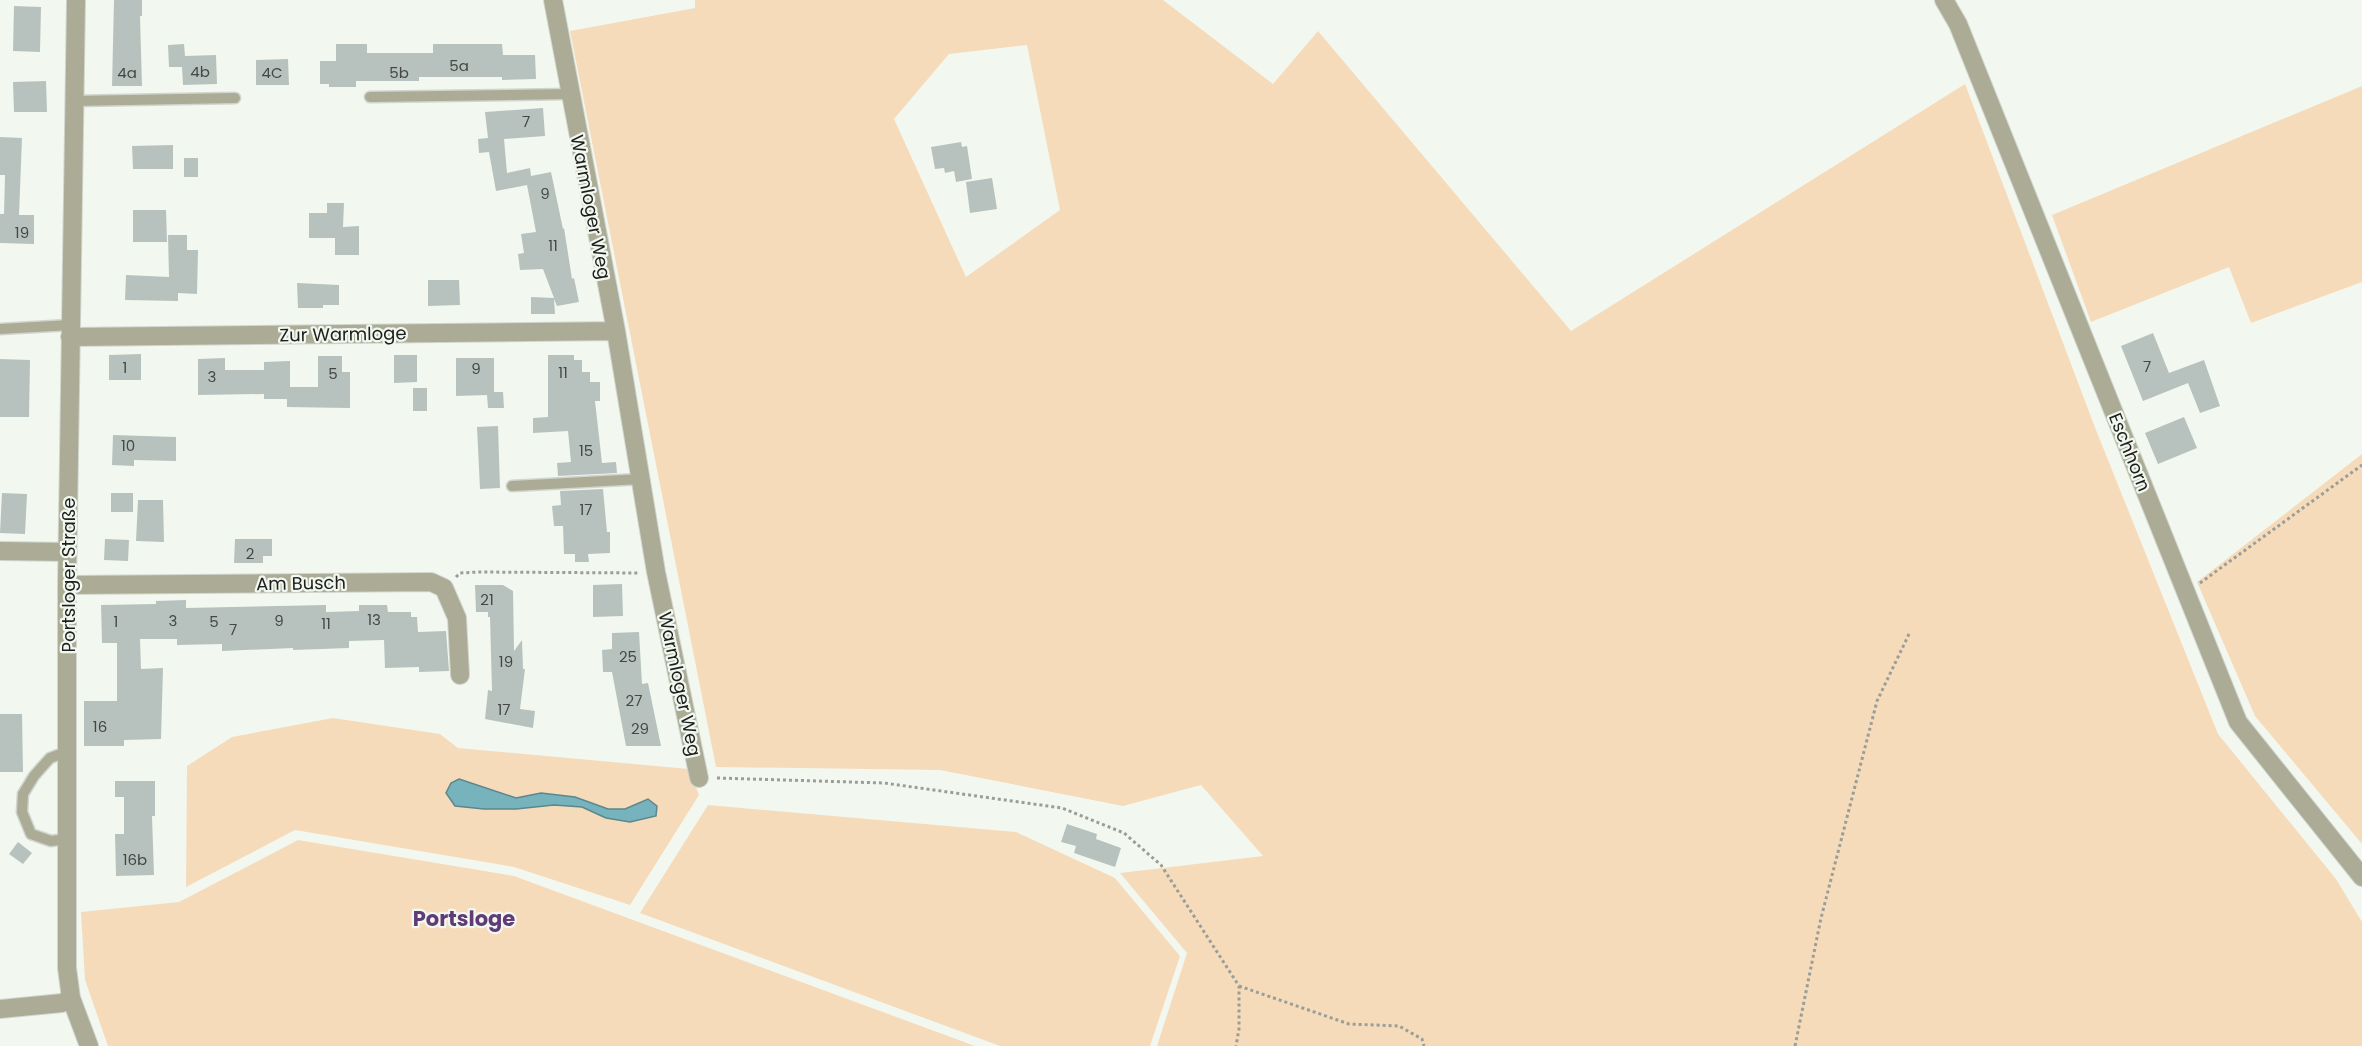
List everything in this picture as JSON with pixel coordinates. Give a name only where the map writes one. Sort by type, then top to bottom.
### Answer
[{"type":"street","name":"Portsloger Straße","points":[[76,0],[67,585],[67,968],[71,998],[89,1046]]},
{"type":"street","name":"Warmloger Weg","points":[[553,0],[569,94],[616,332],[656,572],[699,778]]},
{"type":"street","name":"Eschhorn","points":[[1944,0],[1958,24],[2238,722],[2362,877]]},
{"type":"street","name":"Zur Warmloge","points":[[70,331],[616,332]]},
{"type":"street","points":[[0,551],[68,552]]},
{"type":"street","name":"Am Busch","points":[[67,585],[431,582],[444,588]]},
{"type":"street","points":[[444,588],[457,618],[460,675]]},
{"type":"street","points":[[0,1009],[62,1003],[71,998]]},
{"type":"lane","points":[[370,97],[569,94]]},
{"type":"lane","points":[[74,101],[235,98]]},
{"type":"lane","points":[[0,329],[70,331]]},
{"type":"lane","points":[[512,486],[565,485],[641,479]]},
{"type":"lane","points":[[66,752],[50,758],[34,776],[23,794],[22,812],[31,834],[51,841],[66,840]]},
{"type":"path","points":[[2186,593],[2362,465]]},
{"type":"path","points":[[444,588],[460,573],[656,572]]},
{"type":"path","points":[[1795,1046],[1821,918],[1876,701],[1910,632]]},
{"type":"path","name":"Warmloger Weg","points":[[699,778],[884,783],[1062,808],[1124,833],[1161,865],[1239,986]]},
{"type":"path","points":[[1236,1046],[1239,1029],[1239,986],[1349,1024],[1399,1026],[1422,1039],[1424,1046]]},
{"type":"shaded area","points":[[695,0],[1163,0],[1273,84],[1318,31],[1571,331],[1965,84],[2096,430],[2218,734],[2336,879],[2362,922],[2362,1046],[1157,1046],[1187,953],[1120,873],[1263,856],[1201,785],[1123,806],[940,770],[716,767],[570,31],[695,8]],"holes":[[[1027,45],[1060,210],[966,277],[894,119],[949,54]]]},
{"type":"shaded area","points":[[2362,86],[2362,282],[2251,323],[2229,267],[2091,322],[2052,215]]},
{"type":"shaded area","points":[[2362,454],[2362,844],[2255,716],[2197,582]]},
{"type":"shaded area","points":[[333,718],[440,734],[458,748],[689,769],[699,795],[630,905],[514,867],[295,830],[186,887],[187,766],[232,737]]},
{"type":"shaded area","points":[[708,805],[1016,832],[1115,878],[1180,956],[1150,1046],[1000,1046],[640,913]]},
{"type":"shaded area","points":[[298,840],[514,876],[975,1046],[108,1046],[85,980],[81,912],[179,902]]},
{"type":"water","points":[[459,779],[516,798],[541,793],[575,797],[608,809],[625,809],[648,799],[657,806],[656,816],[630,822],[606,818],[582,807],[554,805],[516,809],[484,809],[455,806],[446,793],[451,783]]},
{"type":"building","points":[[114,0],[142,0],[142,16],[140,16],[142,86],[112,86]]},
{"type":"building","points":[[14,6],[41,7],[40,52],[13,51]]},
{"type":"building","points":[[184,44],[185,56],[216,55],[217,84],[183,85],[182,67],[169,67],[168,45]]},
{"type":"building","points":[[336,44],[367,44],[367,53],[433,53],[433,44],[502,44],[503,55],[535,55],[536,79],[419,77],[419,81],[356,81],[356,87],[329,87],[329,84],[320,84],[320,61],[336,61]]},
{"type":"building","points":[[288,59],[289,85],[256,85],[256,60]]},
{"type":"building","points":[[46,81],[47,112],[14,112],[13,82]]},
{"type":"building","points":[[543,108],[545,136],[504,139],[507,173],[530,168],[531,176],[551,172],[564,228],[572,279],[574,278],[579,302],[557,306],[554,299],[555,314],[531,314],[531,297],[554,298],[543,269],[520,270],[518,254],[524,253],[521,234],[536,232],[527,185],[496,191],[489,152],[479,153],[478,139],[488,138],[485,112]]},
{"type":"building","points":[[0,137],[22,138],[19,215],[34,215],[34,244],[0,243],[0,214],[4,214],[5,175],[0,175]]},
{"type":"building","points":[[961,142],[962,147],[967,146],[972,179],[956,182],[954,171],[945,173],[944,168],[935,169],[931,147]]},
{"type":"building","points":[[173,145],[173,169],[133,169],[132,146]]},
{"type":"building","points":[[184,158],[198,158],[198,177],[184,177]]},
{"type":"building","points":[[992,178],[997,209],[970,213],[966,182]]},
{"type":"building","points":[[327,203],[344,203],[343,227],[359,226],[359,255],[335,255],[335,238],[309,238],[309,213],[327,213]]},
{"type":"building","points":[[133,210],[166,210],[167,242],[133,242]]},
{"type":"building","points":[[168,235],[187,235],[187,250],[198,250],[197,294],[178,293],[178,301],[125,300],[126,275],[169,277]]},
{"type":"building","points":[[428,280],[459,280],[460,305],[428,306]]},
{"type":"building","points":[[297,283],[339,285],[339,305],[323,305],[323,308],[298,308]]},
{"type":"building","points":[[2153,333],[2169,373],[2204,360],[2220,406],[2200,413],[2188,383],[2143,401],[2121,346]]},
{"type":"building","points":[[141,354],[141,380],[109,380],[109,355]]},
{"type":"building","points":[[394,355],[417,355],[417,382],[394,383]]},
{"type":"building","points":[[548,355],[574,355],[574,360],[582,360],[582,372],[590,372],[590,382],[600,382],[600,401],[595,401],[602,463],[616,462],[617,473],[558,476],[557,463],[571,462],[568,431],[533,433],[533,418],[548,417]]},
{"type":"building","points":[[318,356],[342,356],[342,372],[350,372],[350,408],[287,407],[287,399],[264,399],[264,394],[198,395],[198,359],[225,358],[225,370],[264,370],[264,362],[290,361],[290,387],[318,387]]},
{"type":"building","points":[[456,358],[494,358],[494,392],[503,392],[504,408],[488,408],[487,395],[456,396]]},
{"type":"building","points":[[0,359],[30,360],[29,417],[0,417]]},
{"type":"building","points":[[413,388],[427,388],[427,411],[413,411]]},
{"type":"building","points":[[2184,417],[2197,448],[2158,464],[2145,433]]},
{"type":"building","points":[[498,426],[500,488],[480,489],[477,427]]},
{"type":"building","points":[[113,435],[176,437],[176,461],[134,460],[134,466],[112,465]]},
{"type":"building","points":[[603,489],[607,532],[610,532],[610,553],[588,554],[589,562],[575,562],[575,554],[564,554],[563,526],[554,526],[552,506],[561,505],[560,491]]},
{"type":"building","points":[[2,493],[27,494],[25,534],[0,533]]},
{"type":"building","points":[[111,493],[133,493],[133,512],[111,512]]},
{"type":"building","points":[[138,500],[163,500],[164,542],[136,541]]},
{"type":"building","points":[[105,539],[129,540],[128,561],[104,560]]},
{"type":"building","points":[[235,539],[272,539],[272,556],[263,556],[263,563],[234,563]]},
{"type":"building","points":[[622,584],[623,616],[593,617],[593,585]]},
{"type":"building","points":[[475,585],[503,585],[513,591],[514,651],[522,640],[523,669],[525,669],[520,709],[535,711],[533,728],[485,719],[488,690],[492,691],[490,617],[488,617],[488,612],[476,612]]},
{"type":"building","points":[[186,600],[186,608],[326,605],[326,612],[359,611],[359,605],[387,605],[388,612],[411,612],[411,617],[417,617],[418,632],[446,631],[449,671],[419,672],[419,667],[385,668],[384,640],[349,641],[349,648],[222,651],[222,644],[177,645],[177,639],[140,639],[141,669],[163,668],[161,739],[124,740],[124,746],[84,746],[84,701],[117,701],[117,643],[102,643],[101,605],[156,604],[156,601]]},
{"type":"building","points":[[639,632],[642,684],[648,683],[661,746],[626,746],[612,672],[603,672],[602,650],[612,649],[612,633]]},
{"type":"building","points":[[0,714],[22,714],[23,772],[0,772]]},
{"type":"building","points":[[115,781],[155,781],[155,816],[152,816],[154,875],[116,876],[115,834],[124,834],[124,797],[115,797]]},
{"type":"building","points":[[1067,824],[1097,834],[1096,839],[1121,848],[1115,867],[1074,853],[1076,846],[1061,842]]},
{"type":"building","points":[[18,842],[32,853],[23,864],[9,854]]},
{"type":"district","name":"Portsloge","points":[[464,918]]}]
